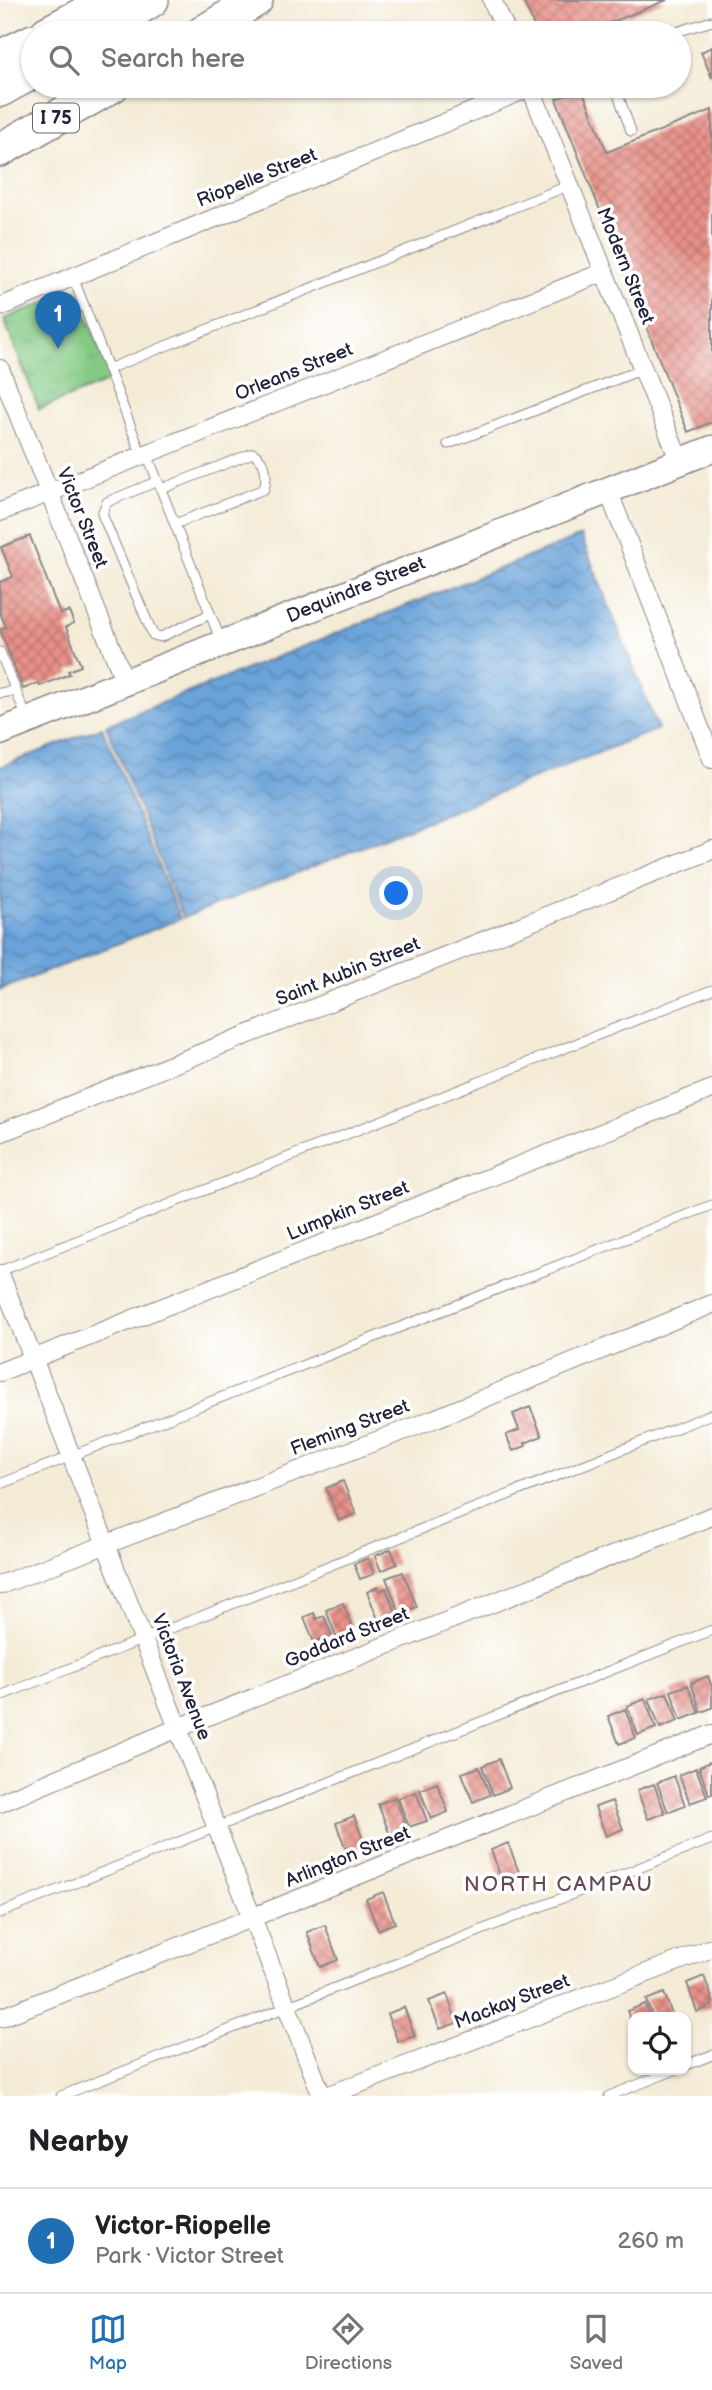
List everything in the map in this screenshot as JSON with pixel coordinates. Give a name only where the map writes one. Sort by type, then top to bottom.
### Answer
[{"type":"highway","points":[[70,21],[110,0]]},
{"type":"highway","points":[[118,21],[152,0]]},
{"type":"highway","points":[[222,21],[256,0]]},
{"type":"highway","points":[[0,57],[21,47]]},
{"type":"highway","name":"I 75","points":[[0,90],[21,79]]},
{"type":"highway","name":"I 75","points":[[0,150],[91,98]]},
{"type":"street","points":[[492,0],[502,21]]},
{"type":"street","name":"Riopelle Street","points":[[0,307],[502,98]]},
{"type":"street","name":"Modern Street","points":[[536,98],[680,462]]},
{"type":"street","name":"Orleans Street","points":[[0,512],[604,272]]},
{"type":"street","name":"Victor Street","points":[[0,369],[124,682]]},
{"type":"street","name":"Dequindre Street","points":[[0,732],[712,449]]},
{"type":"street","points":[[608,490],[712,759]]},
{"type":"street","name":"Saint Aubin Street","points":[[0,1133],[712,850]]},
{"type":"street","name":"Lumpkin Street","points":[[0,1372],[712,1089]]},
{"type":"street","name":"Victoria Avenue","points":[[0,1272],[324,2096]]},
{"type":"street","name":"Fleming Street","points":[[0,1586],[434,1419],[712,1304]]},
{"type":"street","name":"Goddard Street","points":[[0,1803],[178,1728],[712,1516]]},
{"type":"street","name":"Arlington Street","points":[[0,2018],[712,1734]]},
{"type":"street","name":"Mackay Street","points":[[324,2096],[712,1948]]},
{"type":"lane","points":[[691,27],[712,21]]},
{"type":"lane","points":[[619,98],[631,131]]},
{"type":"lane","points":[[108,369],[570,185]]},
{"type":"lane","points":[[73,277],[108,369],[160,485],[222,643]]},
{"type":"lane","points":[[448,444],[643,369]]},
{"type":"lane","points":[[175,524],[264,489],[267,475],[260,458],[253,453],[107,502],[102,514],[153,635],[161,637],[210,614]]},
{"type":"lane","points":[[0,652],[27,721]]},
{"type":"lane","points":[[0,693],[16,691]]},
{"type":"lane","points":[[0,1272],[712,990]]},
{"type":"lane","points":[[0,1484],[712,1206]]},
{"type":"lane","points":[[0,1696],[712,1414]]},
{"type":"lane","points":[[0,1913],[712,1630]]},
{"type":"lane","points":[[61,2096],[712,1839]]},
{"type":"lane","points":[[691,2064],[712,2055]]},
{"type":"lane","points":[[609,2096],[662,2075]]},
{"type":"green space","points":[[77,290],[112,380],[39,409],[4,319]]},
{"type":"water","points":[[581,536],[658,729],[183,918],[106,725]]},
{"type":"water","points":[[102,727],[180,919],[0,990],[0,767]]},
{"type":"building","points":[[523,0],[667,0],[615,21],[532,21]]},
{"type":"building","points":[[712,47],[712,78],[701,52]]},
{"type":"building","points":[[586,98],[607,152],[712,110],[712,422],[688,432],[556,99]]},
{"type":"building","points":[[30,536],[60,614],[69,611],[74,623],[66,627],[81,666],[68,671],[70,674],[40,686],[39,683],[23,689],[0,630],[6,627],[0,613],[0,582],[13,577],[1,547]]},
{"type":"building","points":[[530,1407],[542,1436],[513,1451],[506,1435],[519,1430],[513,1414]]},
{"type":"building","points":[[343,1481],[356,1514],[339,1521],[326,1488]]},
{"type":"building","points":[[391,1549],[397,1564],[381,1571],[375,1556]]},
{"type":"building","points":[[368,1558],[374,1574],[360,1579],[354,1564]]},
{"type":"building","points":[[403,1572],[417,1607],[400,1614],[386,1578]]},
{"type":"building","points":[[378,1587],[379,1591],[386,1588],[397,1616],[380,1624],[367,1592]]},
{"type":"building","points":[[343,1603],[354,1632],[337,1639],[326,1610]]},
{"type":"building","points":[[314,1613],[316,1619],[324,1616],[332,1635],[314,1642],[304,1617]]},
{"type":"building","points":[[708,1676],[712,1687],[712,1708],[701,1712],[691,1683]]},
{"type":"building","points":[[688,1685],[699,1713],[681,1720],[671,1691]]},
{"type":"building","points":[[667,1693],[678,1721],[660,1728],[649,1699]]},
{"type":"building","points":[[645,1699],[656,1728],[638,1735],[627,1706]]},
{"type":"building","points":[[625,1709],[636,1738],[619,1744],[608,1716]]},
{"type":"building","points":[[499,1759],[510,1788],[493,1795],[482,1766]]},
{"type":"building","points":[[712,1761],[712,1794],[709,1795],[699,1767]]},
{"type":"building","points":[[479,1767],[490,1795],[473,1802],[462,1773]]},
{"type":"building","points":[[696,1768],[707,1797],[690,1803],[679,1775]]},
{"type":"building","points":[[674,1776],[685,1805],[668,1812],[657,1783]]},
{"type":"building","points":[[437,1783],[448,1812],[431,1819],[420,1790]]},
{"type":"building","points":[[654,1784],[665,1813],[648,1819],[637,1790]]},
{"type":"building","points":[[416,1792],[427,1821],[409,1827],[398,1798]]},
{"type":"building","points":[[395,1797],[407,1829],[390,1835],[378,1804]]},
{"type":"building","points":[[612,1801],[623,1829],[606,1836],[595,1807]]},
{"type":"building","points":[[354,1816],[365,1845],[347,1852],[336,1823]]},
{"type":"building","points":[[508,1843],[520,1875],[502,1881],[491,1850]]},
{"type":"building","points":[[383,1892],[395,1923],[378,1930],[366,1899]]},
{"type":"building","points":[[325,1925],[338,1960],[320,1967],[307,1932]]},
{"type":"building","points":[[704,1976],[712,2006],[697,2012],[687,1983]]},
{"type":"building","points":[[664,1993],[671,2012],[651,2012],[646,2000]]},
{"type":"building","points":[[447,1994],[457,2023],[440,2029],[429,2001]]},
{"type":"building","points":[[645,2004],[648,2012],[628,2014],[627,2011]]},
{"type":"building","points":[[404,2007],[415,2036],[398,2042],[387,2014]]},
{"type":"place","name":"Victor-Riopelle","points":[[58,349]]},
{"type":"district","name":"NORTH CAMPAU","points":[[559,1884]]}]
